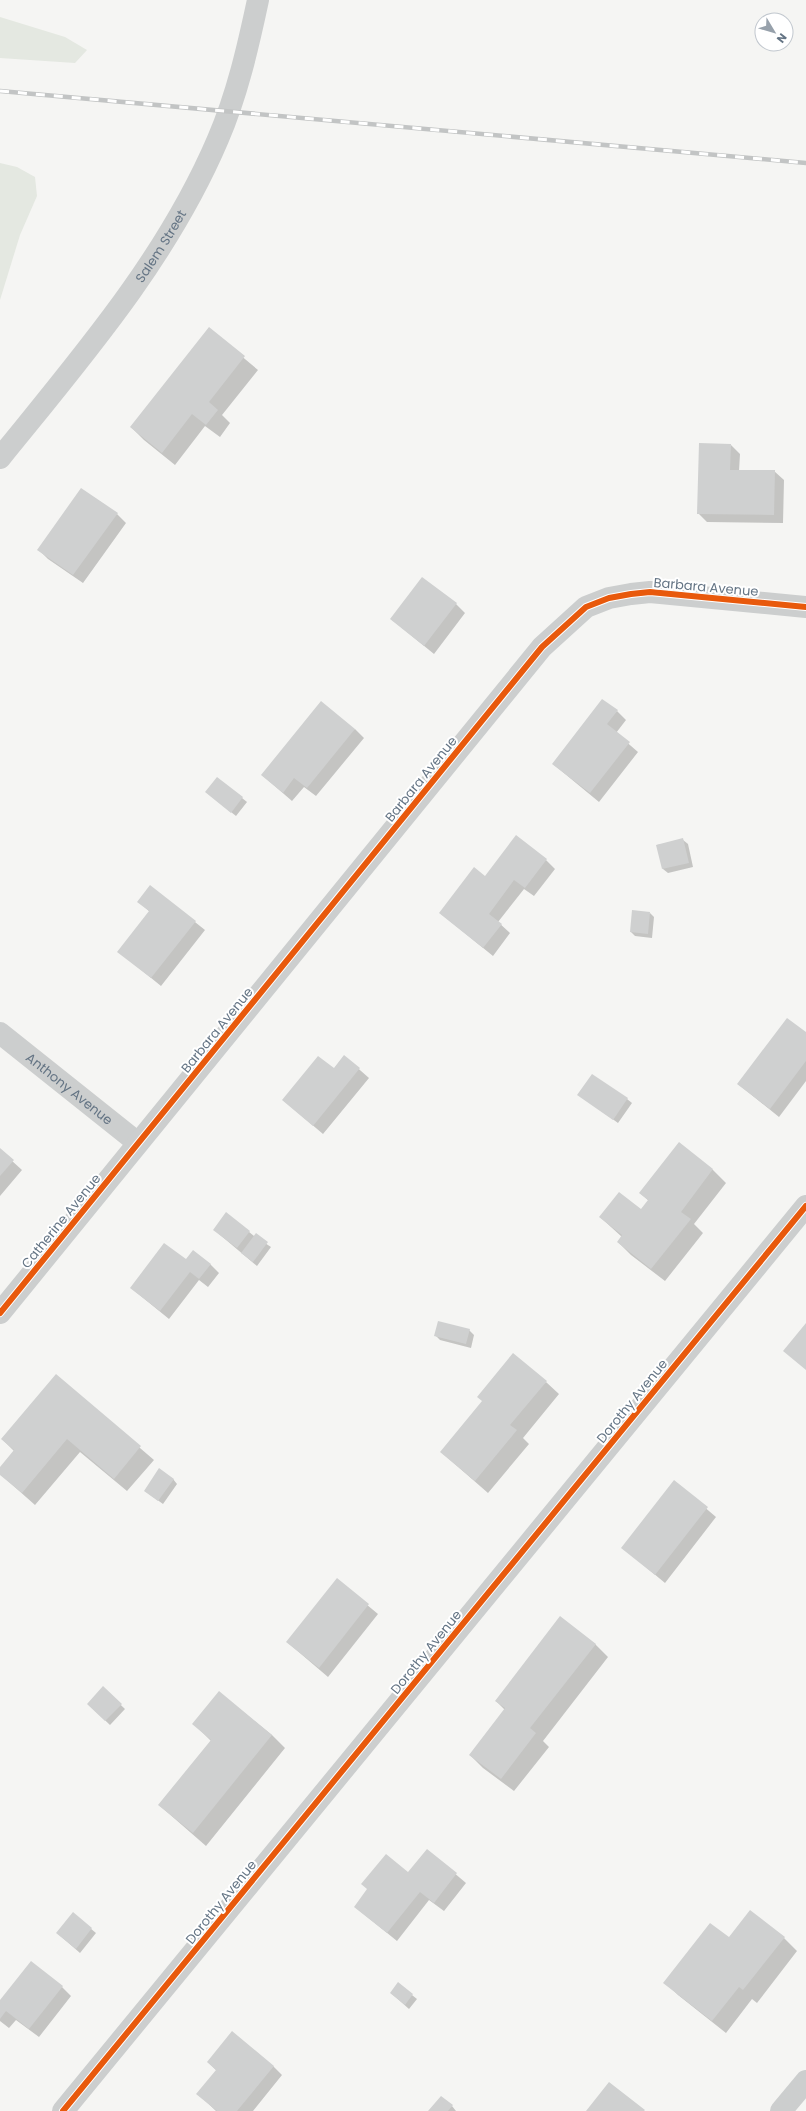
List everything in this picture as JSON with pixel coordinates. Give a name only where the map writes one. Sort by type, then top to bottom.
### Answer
[{"type":"street","name":"Salem Street","points":[[0,458],[120,306],[156,255],[205,167],[229,111],[243,63],[258,0]]},
{"type":"street","name":"Barbara Avenue","points":[[138,1143],[542,647],[586,607],[609,598],[650,592],[806,607]]},
{"type":"street","name":"Anthony Avenue","points":[[0,1033],[138,1143]]},
{"type":"street","name":"Catherine Avenue","points":[[0,1313],[138,1143]]},
{"type":"street","name":"Dorothy Avenue","points":[[63,2111],[806,1206]]},
{"type":"street","points":[[781,2111],[806,2081]]},
{"type":"shaded area","points":[[0,17],[65,37],[87,50],[75,63],[0,58]]},
{"type":"shaded area","points":[[0,163],[17,167],[35,177],[37,196],[20,235],[0,300]]},
{"type":"building","points":[[209,327],[245,356],[209,402],[218,410],[206,425],[192,414],[162,453],[130,427]]},
{"type":"building","points":[[699,443],[731,444],[730,470],[775,470],[774,515],[697,514]]},
{"type":"building","points":[[81,488],[118,513],[73,575],[37,550]]},
{"type":"building","points":[[422,577],[457,603],[424,646],[390,619]]},
{"type":"building","points":[[602,699],[618,710],[607,724],[630,742],[590,793],[552,764]]},
{"type":"building","points":[[321,701],[355,729],[307,788],[294,778],[283,793],[261,775]]},
{"type":"building","points":[[217,777],[243,797],[231,813],[205,792]]},
{"type":"building","points":[[516,835],[547,859],[525,888],[514,880],[489,914],[502,924],[483,948],[439,913],[474,867],[485,876]]},
{"type":"building","points":[[683,838],[689,863],[662,869],[656,845]]},
{"type":"building","points":[[150,885],[196,921],[151,978],[117,952],[149,911],[137,902]]},
{"type":"building","points":[[632,910],[650,912],[648,934],[630,932]]},
{"type":"building","points":[[787,1018],[806,1032],[806,1061],[770,1109],[737,1084]]},
{"type":"building","points":[[344,1055],[360,1068],[313,1126],[282,1100],[318,1056],[334,1068]]},
{"type":"building","points":[[592,1074],[628,1098],[613,1120],[577,1095]]},
{"type":"building","points":[[679,1142],[713,1169],[681,1212],[691,1219],[651,1269],[617,1242],[622,1235],[599,1217],[619,1192],[641,1209],[648,1200],[639,1193]]},
{"type":"building","points":[[0,1148],[14,1160],[0,1176]]},
{"type":"building","points":[[226,1212],[250,1231],[237,1248],[213,1230]]},
{"type":"building","points":[[256,1233],[268,1242],[253,1262],[241,1253]]},
{"type":"building","points":[[164,1243],[186,1259],[193,1250],[211,1264],[199,1279],[190,1272],[160,1311],[130,1288]]},
{"type":"building","points":[[438,1321],[470,1329],[466,1344],[434,1336]]},
{"type":"building","points":[[806,1323],[806,1370],[783,1351]]},
{"type":"building","points":[[513,1353],[547,1381],[510,1425],[517,1430],[475,1481],[440,1452],[482,1401],[477,1397]]},
{"type":"building","points":[[56,1374],[141,1446],[114,1479],[67,1439],[22,1493],[0,1475],[0,1467],[14,1450],[1,1439]]},
{"type":"building","points":[[159,1468],[174,1479],[158,1501],[144,1491]]},
{"type":"building","points":[[674,1480],[708,1507],[655,1575],[621,1548]]},
{"type":"building","points":[[337,1578],[369,1604],[319,1668],[286,1642]]},
{"type":"building","points":[[560,1616],[596,1644],[530,1728],[536,1733],[501,1779],[469,1755],[505,1708],[495,1701]]},
{"type":"building","points":[[103,1686],[122,1704],[105,1721],[87,1704]]},
{"type":"building","points":[[219,1691],[272,1735],[193,1833],[158,1805],[211,1740],[192,1724]]},
{"type":"building","points":[[427,1849],[457,1873],[434,1903],[420,1892],[387,1933],[354,1907],[367,1889],[361,1884],[386,1854],[408,1872]]},
{"type":"building","points":[[750,1910],[785,1937],[743,1990],[739,1987],[712,2021],[663,1983],[710,1923],[729,1937]]},
{"type":"building","points":[[73,1912],[92,1928],[76,1949],[56,1933]]},
{"type":"building","points":[[31,1961],[63,1986],[29,2029],[6,2011],[0,2019],[0,2000]]},
{"type":"building","points":[[398,1982],[413,1994],[405,2005],[390,1993]]},
{"type":"building","points":[[232,2031],[274,2066],[237,2111],[217,2111],[196,2094],[216,2070],[207,2062]]},
{"type":"building","points":[[609,2082],[645,2110],[586,2111]]},
{"type":"building","points":[[441,2096],[453,2105],[448,2111],[428,2111]]},
{"type":"railway","points":[[0,91],[806,163]]},
{"type":"cycle path","points":[[0,1313],[542,647],[586,607],[609,598],[650,592],[806,607]]},
{"type":"cycle path","points":[[63,2111],[806,1206]]}]
